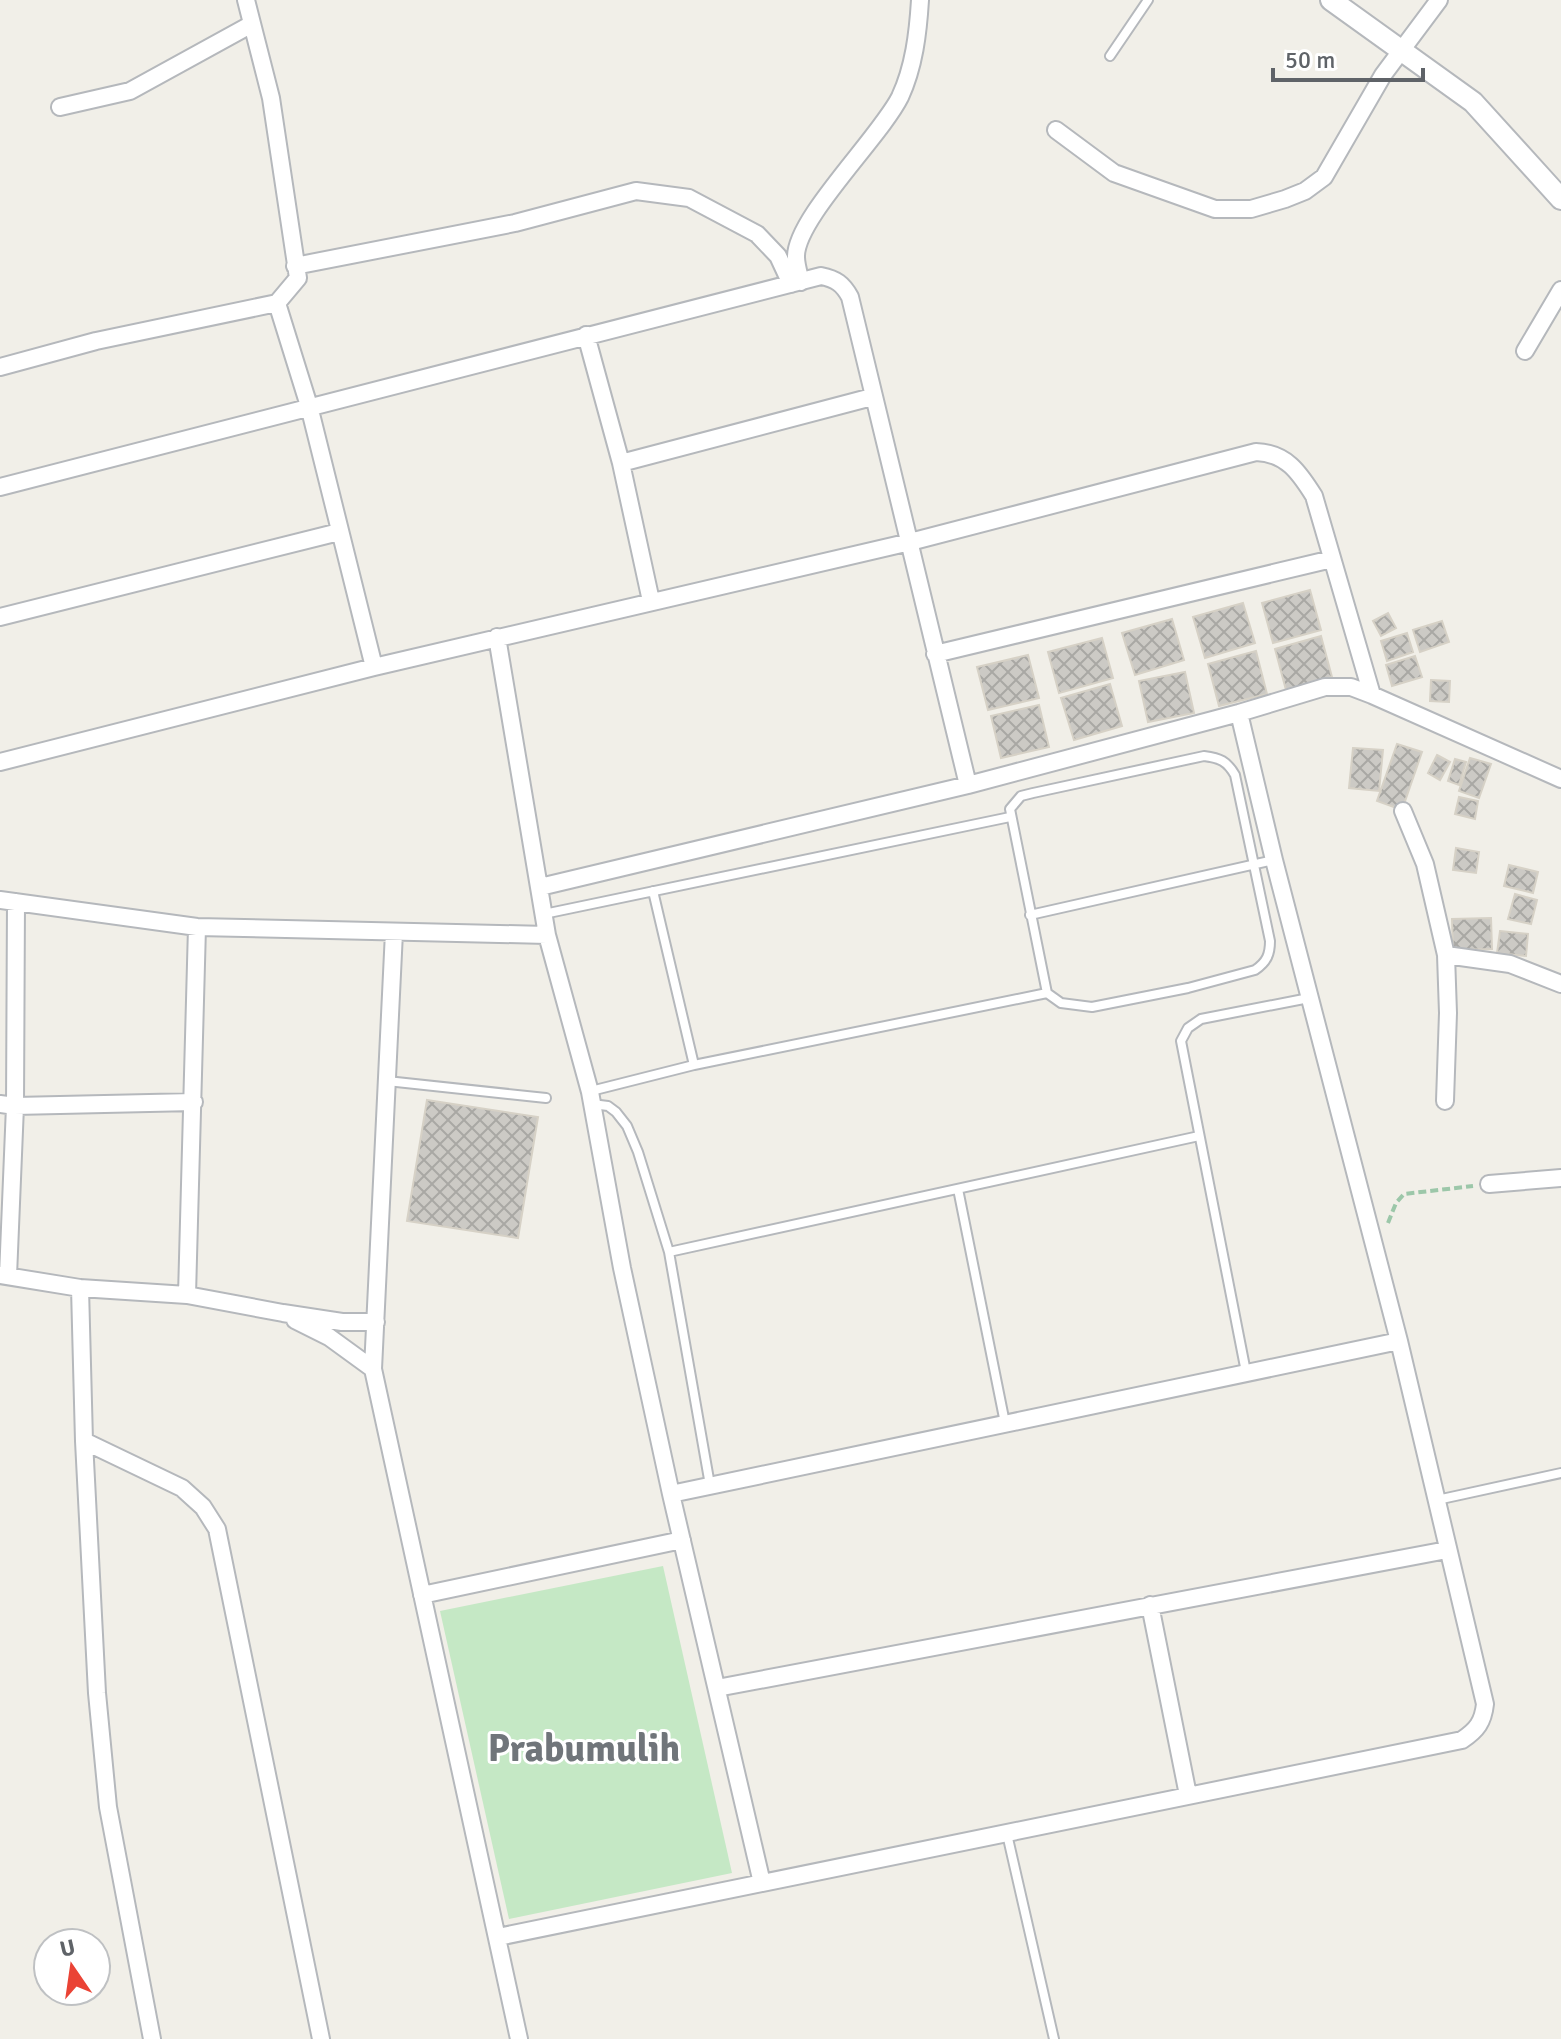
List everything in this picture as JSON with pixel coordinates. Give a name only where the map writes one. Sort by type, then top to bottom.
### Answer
[{"type":"street","points":[[0,367],[96,341],[277,303],[298,278],[271,98],[246,0]]},
{"type":"street","points":[[796,283],[799,241],[812,217],[883,123],[908,77],[918,31],[920,0]]},
{"type":"street","points":[[1331,0],[1473,102],[1561,199]]},
{"type":"street","points":[[1056,130],[1114,173],[1215,209],[1251,209],[1305,191],[1324,177],[1383,75],[1439,0]]},
{"type":"street","points":[[60,107],[130,91],[252,24]]},
{"type":"street","points":[[295,266],[515,223],[636,191],[689,198],[757,234],[778,256],[796,283]]},
{"type":"street","points":[[0,487],[821,276],[833,278],[846,290],[968,785]]},
{"type":"street","points":[[1525,351],[1561,290]]},
{"type":"street","points":[[277,303],[309,406],[374,667]]},
{"type":"street","points":[[586,335],[621,463],[651,601]]},
{"type":"street","points":[[621,463],[872,397]]},
{"type":"street","points":[[0,762],[497,637],[910,542],[1256,452],[1269,452],[1283,458],[1299,471],[1314,496],[1372,695]]},
{"type":"street","points":[[0,617],[339,532]]},
{"type":"street","points":[[935,654],[1332,559]]},
{"type":"street","points":[[497,637],[547,935],[591,1098],[622,1268],[671,1494],[762,1883]]},
{"type":"street","points":[[540,887],[968,785],[1325,687],[1351,687],[1372,695],[1561,779]]},
{"type":"street","points":[[498,1937],[1462,1740],[1476,1731],[1484,1717],[1485,1704],[1399,1341],[1239,713]]},
{"type":"street","points":[[1403,811],[1425,864],[1446,955],[1445,1101]]},
{"type":"street","points":[[376,1322],[342,1322],[187,1295],[80,1288],[4,1276],[8,901],[197,927],[547,935]]},
{"type":"street","points":[[187,1295],[197,927]]},
{"type":"street","points":[[394,932],[373,1369],[519,2039]]},
{"type":"street","points":[[1446,955],[1510,964],[1561,984]]},
{"type":"street","points":[[8,1105],[194,1102]]},
{"type":"street","points":[[1489,1184],[1561,1178]]},
{"type":"street","points":[[80,1288],[84,1441],[97,1693],[108,1807],[152,2039]]},
{"type":"street","points":[[283,1313],[329,1337],[373,1369]]},
{"type":"street","points":[[671,1494],[1399,1341]]},
{"type":"street","points":[[84,1441],[182,1488],[203,1507],[217,1529],[321,2039]]},
{"type":"street","points":[[422,1595],[682,1540]]},
{"type":"street","points":[[717,1688],[1447,1550]]},
{"type":"street","points":[[1150,1605],[1188,1795]]},
{"type":"lane","points":[[1110,56],[1148,0]]},
{"type":"lane","points":[[1204,756],[1227,762],[1235,775],[1256,864],[1270,952],[1264,964],[1255,970],[1188,988],[1092,1007],[1061,1003],[1047,993],[1010,817],[1010,809],[1021,796],[1204,756]]},
{"type":"lane","points":[[544,914],[1010,817]]},
{"type":"lane","points":[[1030,915],[1274,860]]},
{"type":"lane","points":[[653,891],[694,1065]]},
{"type":"lane","points":[[591,1098],[694,1065],[1047,993]]},
{"type":"lane","points":[[1246,1372],[1181,1041],[1188,1028],[1201,1019],[1310,998]]},
{"type":"lane","points":[[387,1081],[546,1098]]},
{"type":"lane","points":[[591,1098],[616,1112],[627,1126],[669,1252],[710,1486]]},
{"type":"lane","points":[[669,1252],[1199,1136]]},
{"type":"lane","points":[[958,1189],[1005,1423]]},
{"type":"lane","points":[[1436,1500],[1561,1473]]},
{"type":"lane","points":[[1006,1833],[1054,2039]]},
{"type":"path","points":[[1375,1251],[1396,1203],[1404,1194],[1489,1184]]},
{"type":"green space","points":[[663,1566],[732,1873],[509,1919],[440,1611]]},
{"type":"building","points":[[1310,590],[1321,630],[1273,643],[1262,603]]},
{"type":"building","points":[[1243,603],[1255,643],[1205,658],[1193,617]]},
{"type":"building","points":[[1388,613],[1396,628],[1381,636],[1373,621]]},
{"type":"building","points":[[1172,619],[1184,660],[1135,675],[1122,633]]},
{"type":"building","points":[[1442,621],[1449,642],[1420,652],[1413,630]]},
{"type":"building","points":[[1407,633],[1413,652],[1387,661],[1381,641]]},
{"type":"building","points":[[1321,636],[1332,677],[1286,690],[1275,649]]},
{"type":"building","points":[[1102,638],[1113,678],[1059,693],[1048,652]]},
{"type":"building","points":[[1256,651],[1267,694],[1219,706],[1208,664]]},
{"type":"building","points":[[1028,655],[1039,698],[988,710],[977,667]]},
{"type":"building","points":[[1415,656],[1422,677],[1392,686],[1386,665]]},
{"type":"building","points":[[1185,672],[1194,713],[1148,722],[1139,681]]},
{"type":"building","points":[[1431,680],[1450,681],[1449,702],[1430,701]]},
{"type":"building","points":[[1110,684],[1122,726],[1074,740],[1061,698]]},
{"type":"building","points":[[1039,705],[1049,747],[1001,758],[991,716]]},
{"type":"building","points":[[1397,744],[1422,752],[1402,810],[1377,801]]},
{"type":"building","points":[[1353,748],[1383,750],[1379,791],[1349,788]]},
{"type":"building","points":[[1437,755],[1450,762],[1440,780],[1428,773]]},
{"type":"building","points":[[1470,758],[1491,764],[1479,798],[1459,791]]},
{"type":"building","points":[[1455,759],[1466,762],[1459,785],[1448,781]]},
{"type":"building","points":[[1459,797],[1478,801],[1475,819],[1455,814]]},
{"type":"building","points":[[1456,848],[1479,852],[1476,873],[1453,870]]},
{"type":"building","points":[[1509,865],[1538,872],[1533,893],[1504,886]]},
{"type":"building","points":[[1515,894],[1537,900],[1531,924],[1508,919]]},
{"type":"building","points":[[1491,918],[1492,949],[1453,950],[1452,919]]},
{"type":"building","points":[[1500,931],[1528,934],[1526,956],[1497,953]]},
{"type":"building","points":[[427,1100],[538,1117],[518,1238],[407,1221]]},
{"type":"district","name":"Prabumulih","points":[[584,1748]]}]
